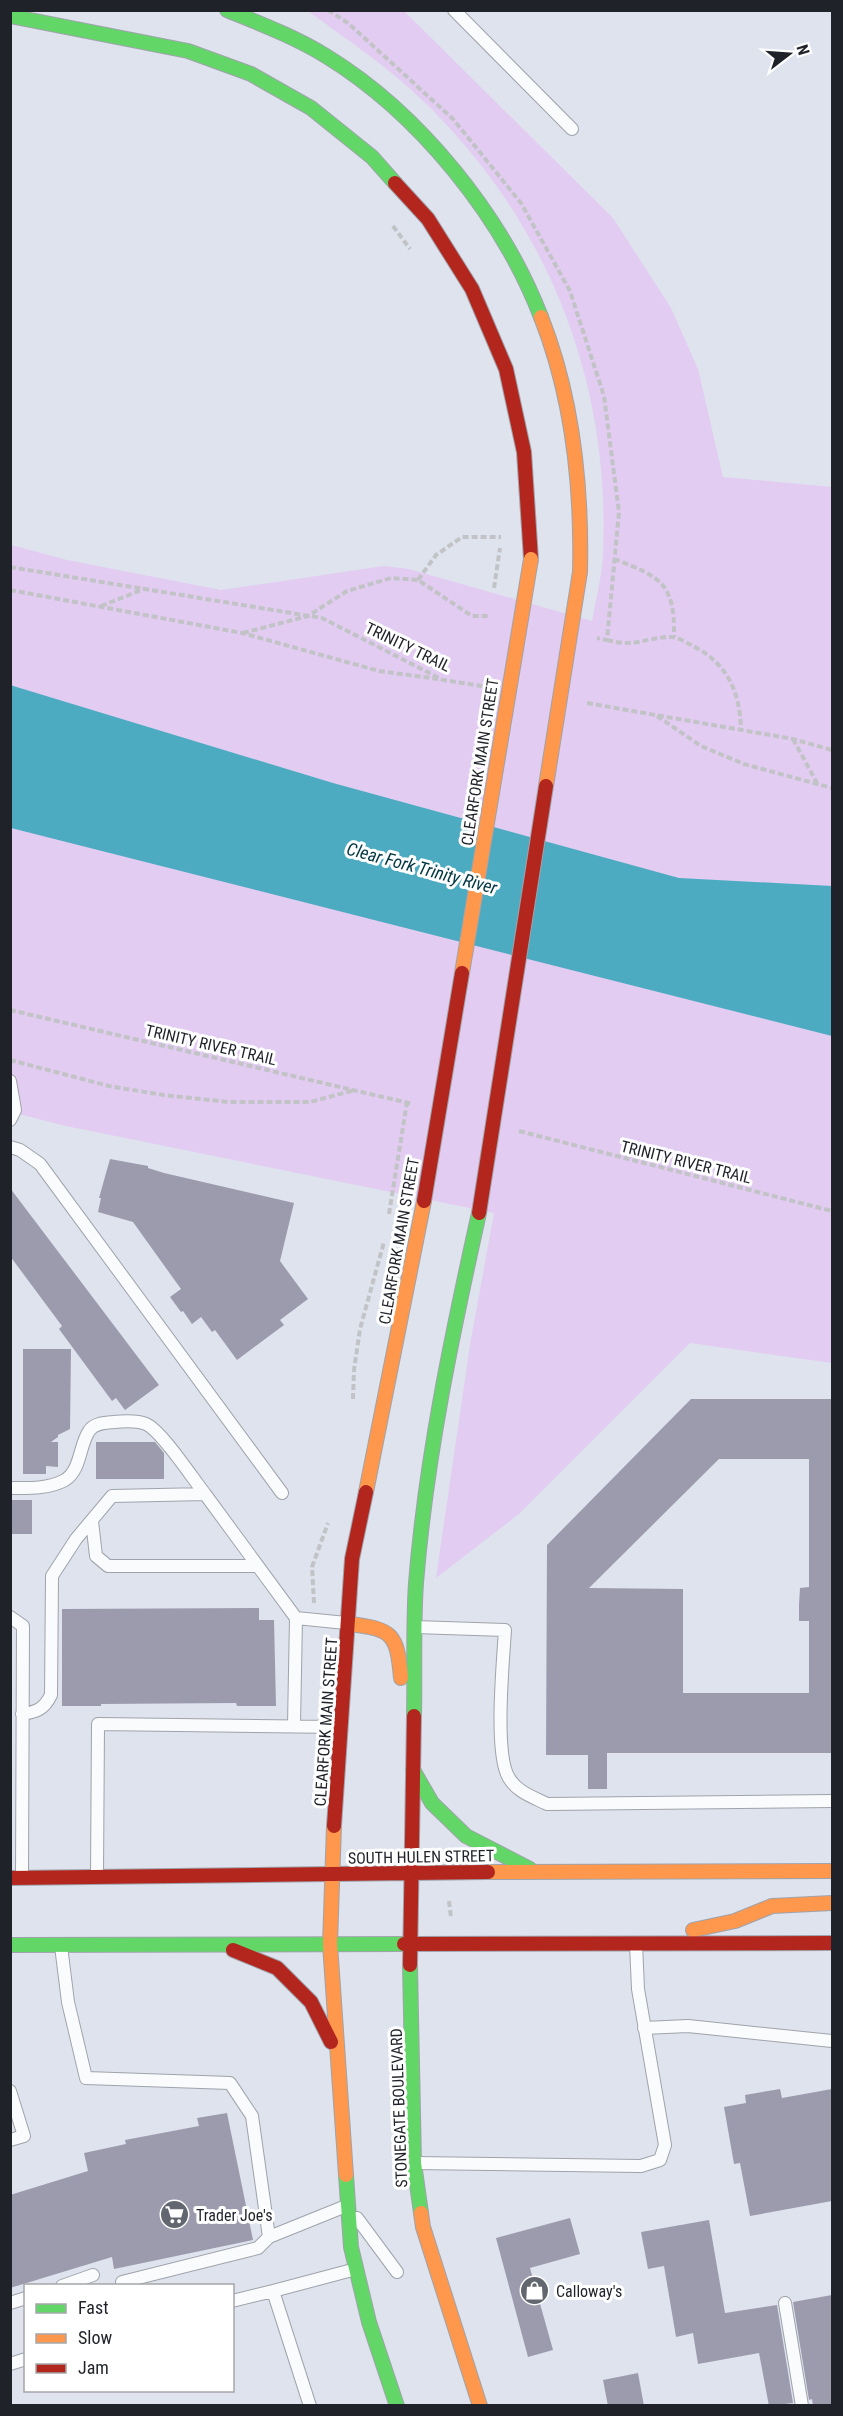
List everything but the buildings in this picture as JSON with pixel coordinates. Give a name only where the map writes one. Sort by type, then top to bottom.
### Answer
[{"type":"street","points":[[60,26],[63,10]]},
{"type":"street","points":[[227,10],[297,40],[340,65],[408,119],[470,188],[512,255],[556,353],[575,445],[582,531],[580,572],[479,1213],[448,1353],[432,1449],[416,1584],[410,1943]]},
{"type":"street","name":"CLEARFORK MAIN STREET","points":[[10,16],[188,51],[251,74],[311,108],[372,158],[428,219],[472,289],[506,369],[524,452],[531,559],[424,1201],[352,1558],[350,1624],[331,1875],[330,1944]]},
{"type":"street","points":[[350,1624],[382,1628],[393,1637],[399,1650],[403,1699],[414,1735]]},
{"type":"street","points":[[413,1770],[432,1803],[466,1836],[534,1871]]},
{"type":"street","name":"SOUTH HULEN STREET","points":[[16,1878],[534,1871],[832,1871]]},
{"type":"street","points":[[636,1943],[735,1921],[772,1906],[832,1903]]},
{"type":"street","name":"STONEGATE BOULEVARD","points":[[410,1943],[414,2163],[423,2227],[480,2406]]},
{"type":"street","points":[[10,1945],[832,1943]]},
{"type":"street","points":[[220,1944],[277,1968],[311,2002],[337,2055]]},
{"type":"street","points":[[330,1944],[351,2247],[369,2322],[397,2406]]},
{"type":"lane","points":[[454,10],[572,129]]},
{"type":"lane","points":[[10,1081],[15,1110],[10,1120]]},
{"type":"lane","points":[[10,1147],[30,1156],[40,1164],[282,1492]]},
{"type":"lane","points":[[10,1488],[43,1486],[66,1479],[75,1467],[90,1429],[100,1423],[126,1421],[146,1424],[158,1433],[296,1618],[294,1725]]},
{"type":"lane","points":[[22,1714],[38,1712],[46,1705],[51,1695],[52,1576],[76,1539],[112,1496],[205,1494]]},
{"type":"lane","points":[[92,1521],[96,1556],[108,1566],[256,1566]]},
{"type":"lane","points":[[10,1617],[23,1626],[22,1714],[16,1784],[16,1878]]},
{"type":"lane","points":[[296,1618],[350,1624]]},
{"type":"lane","points":[[414,1627],[505,1630],[500,1752],[508,1778],[522,1793],[547,1804],[832,1801]]},
{"type":"lane","points":[[98,1876],[98,1724],[342,1727]]},
{"type":"lane","points":[[414,2163],[641,2166],[660,2160],[665,2145],[638,1989],[636,1943]]},
{"type":"lane","points":[[61,1944],[68,2002],[86,2078],[230,2083],[252,2116],[269,2237]]},
{"type":"lane","points":[[644,2028],[688,2026],[832,2041]]},
{"type":"lane","points":[[10,2091],[24,2136],[10,2140]]},
{"type":"lane","points":[[122,2282],[258,2248],[269,2237],[348,2205],[397,2272]]},
{"type":"lane","points":[[234,2301],[356,2269]]},
{"type":"lane","points":[[68,2284],[93,2275]]},
{"type":"lane","points":[[273,2291],[310,2406]]},
{"type":"lane","points":[[785,2303],[802,2406]]},
{"type":"path","points":[[418,580],[436,555],[462,537],[501,537]]},
{"type":"path","points":[[615,559],[654,576],[664,585],[675,612],[674,637]]},
{"type":"path","name":"TRINITY TRAIL","points":[[10,567],[322,618],[443,680],[490,688]]},
{"type":"path","points":[[243,633],[308,616],[347,591],[391,578],[418,580],[472,616],[491,616]]},
{"type":"path","points":[[99,607],[145,589]]},
{"type":"path","points":[[10,590],[243,633],[379,671],[443,680]]},
{"type":"path","points":[[607,640],[635,644],[674,637],[705,652],[732,681],[740,705],[741,730]]},
{"type":"path","points":[[584,703],[793,739],[832,750]]},
{"type":"path","points":[[654,714],[701,746],[744,764],[832,788]]},
{"type":"path","points":[[793,739],[817,784]]},
{"type":"path","name":"TRINITY RIVER TRAIL","points":[[10,1010],[407,1102],[389,1217]]},
{"type":"path","points":[[10,1060],[109,1086],[228,1102],[310,1102],[355,1090]]},
{"type":"path","name":"TRINITY RIVER TRAIL","points":[[518,1131],[832,1210]]},
{"type":"path","points":[[353,1402],[354,1370],[360,1329],[385,1238]]},
{"type":"path","points":[[316,1621],[311,1587],[312,1567],[330,1514]]},
{"type":"path","points":[[449,1900],[451,1920]]},
{"type":"shaded area","points":[[308,11],[404,11],[613,218],[671,308],[698,369],[723,477],[832,487],[832,1363],[690,1343],[519,1514],[436,1578],[470,1345],[494,1213],[66,1126],[11,1112],[11,545],[67,560],[221,590],[384,566],[409,569],[592,621],[603,554],[603,489],[595,426],[582,364],[562,305],[535,248],[502,194],[464,144],[406,85]]},
{"type":"water","name":"Clear Fork Trinity River","points":[[10,685],[333,783],[679,878],[832,886],[832,1036],[11,828]]},
{"type":"traffic: fast","points":[[227,10],[290,37],[326,56],[360,79],[425,137],[454,170],[504,242],[541,317]]},
{"type":"traffic: fast","points":[[10,16],[188,51],[251,74],[311,108],[372,157],[395,183]]},
{"type":"traffic: fast","points":[[414,1716],[415,1600],[420,1536],[433,1443],[479,1213]]},
{"type":"traffic: fast","points":[[413,1770],[432,1803],[466,1836],[530,1869]]},
{"type":"traffic: fast","points":[[10,1945],[404,1944]]},
{"type":"traffic: fast","points":[[410,1965],[414,2163],[421,2213]]},
{"type":"traffic: fast","points":[[346,2175],[351,2247],[369,2322],[397,2406]]},
{"type":"traffic: slow","points":[[541,317],[561,379],[573,442],[579,507],[580,572]]},
{"type":"traffic: slow","points":[[462,973],[531,559]]},
{"type":"traffic: slow","points":[[546,786],[580,572]]},
{"type":"traffic: slow","points":[[366,1492],[424,1201]]},
{"type":"traffic: slow","points":[[349,1624],[375,1628],[390,1636],[397,1652],[401,1678]]},
{"type":"traffic: slow","points":[[334,1826],[330,1944],[346,2175]]},
{"type":"traffic: slow","points":[[488,1872],[832,1871]]},
{"type":"traffic: slow","points":[[693,1930],[735,1921],[772,1906],[832,1903]]},
{"type":"traffic: slow","points":[[421,2213],[423,2227],[480,2406]]},
{"type":"traffic: jam","points":[[395,183],[428,219],[472,289],[506,369],[524,452],[531,559]]},
{"type":"traffic: jam","points":[[479,1213],[546,786]]},
{"type":"traffic: jam","points":[[424,1201],[462,973]]},
{"type":"traffic: jam","points":[[334,1826],[352,1559],[366,1492]]},
{"type":"traffic: jam","points":[[410,1965],[414,1716]]},
{"type":"traffic: jam","points":[[10,1878],[488,1872]]},
{"type":"traffic: jam","points":[[404,1944],[832,1943]]},
{"type":"traffic: jam","points":[[233,1950],[277,1968],[311,2002],[331,2042]]},
{"type":"place","name":"Trader Joe's","points":[[175,2215]]},
{"type":"place","name":"Calloway's","points":[[535,2291]]}]
